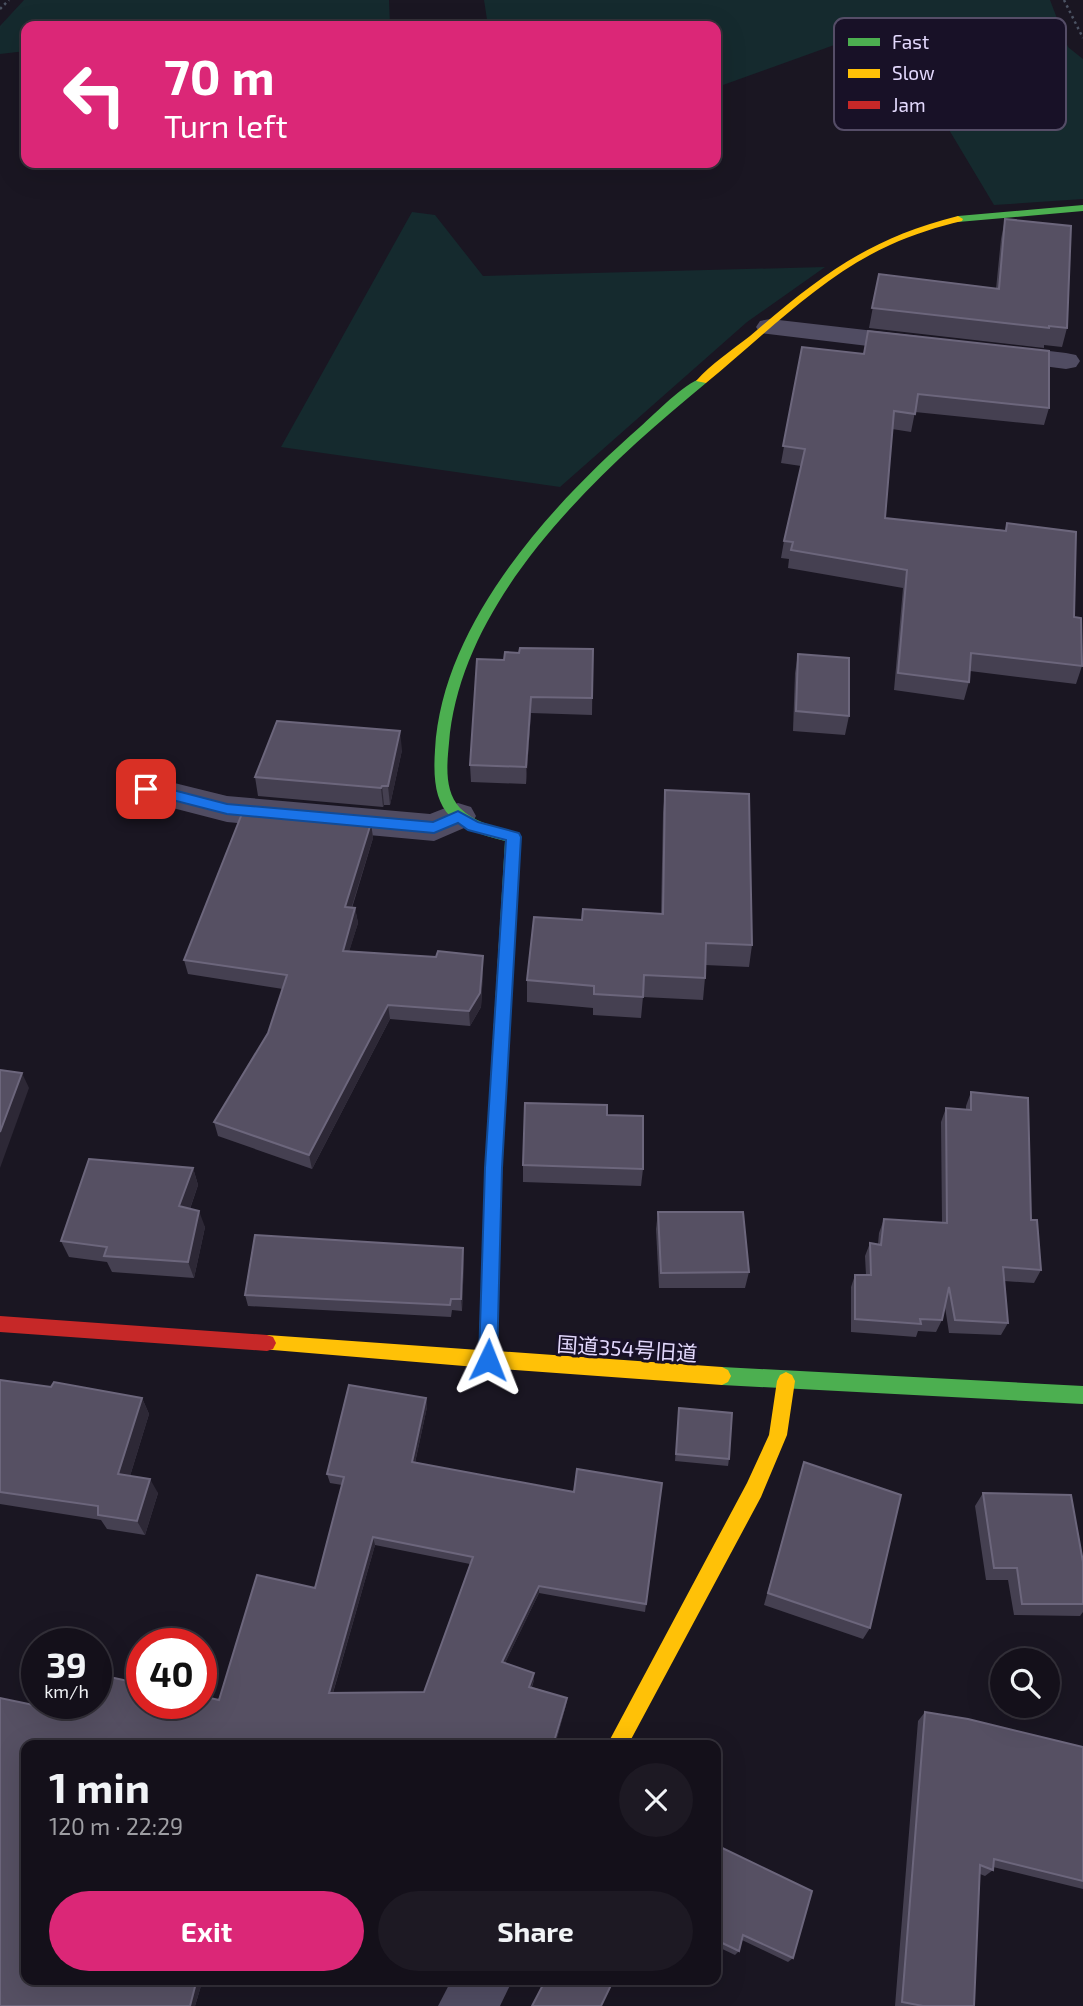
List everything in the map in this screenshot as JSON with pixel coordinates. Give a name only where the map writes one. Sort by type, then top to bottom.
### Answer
[{"type":"street","points":[[488,1360],[493,1168],[513,837],[474,826],[458,816],[442,794],[440,754],[444,719],[454,683],[478,629],[500,592],[554,522],[633,439],[862,253],[911,229],[946,219],[1083,208]]},
{"type":"street","points":[[770,327],[1066,361]]},
{"type":"street","points":[[146,789],[227,809],[434,828],[458,816]]},
{"type":"street","name":"国道354号旧道","points":[[0,1324],[786,1381],[1083,1395]]},
{"type":"street","points":[[620,1740],[754,1490],[778,1435],[786,1381]]},
{"type":"street","points":[[466,2006],[482,1985]]},
{"type":"path","points":[[0,9],[9,0]]},
{"type":"path","points":[[1064,0],[1083,38]]},
{"type":"green space","points":[[24,0],[389,0],[390,21],[21,21],[21,52],[0,54],[0,26]]},
{"type":"green space","points":[[484,0],[1050,0],[1057,18],[834,18],[834,45],[723,85],[721,21],[487,21]]},
{"type":"green space","points":[[1066,42],[1068,47],[1083,59],[1083,199],[994,205],[949,130],[1066,130]]},
{"type":"green space","points":[[412,212],[435,215],[483,276],[825,267],[747,322],[560,487],[281,447]]},
{"type":"building","points":[[1005,219],[1071,226],[1067,328],[872,308],[879,274],[999,289]]},
{"type":"building","points":[[868,331],[1049,351],[1049,408],[918,394],[915,414],[894,411],[885,518],[1006,531],[1007,523],[1076,532],[1074,617],[1081,618],[1082,666],[971,653],[969,682],[898,673],[907,570],[791,550],[793,542],[784,541],[805,449],[783,446],[802,347],[864,354]]},
{"type":"building","points":[[520,648],[593,649],[592,698],[531,697],[526,767],[470,765],[477,659],[504,660],[505,652],[519,653]]},
{"type":"building","points":[[798,654],[849,658],[849,716],[796,711]]},
{"type":"building","points":[[277,721],[400,731],[388,786],[381,788],[255,777]]},
{"type":"building","points":[[665,790],[749,794],[752,945],[706,943],[705,978],[644,975],[643,997],[594,994],[594,986],[527,980],[534,917],[582,920],[583,909],[663,914]]},
{"type":"building","points":[[243,811],[371,823],[345,907],[355,908],[343,951],[436,957],[438,951],[483,956],[480,993],[469,1011],[388,1005],[309,1155],[214,1122],[268,1033],[287,975],[184,960]]},
{"type":"building","points":[[0,1070],[22,1073],[0,1132]]},
{"type":"building","points":[[971,1092],[1028,1098],[1031,1220],[1037,1220],[1041,1270],[1003,1267],[1008,1323],[955,1320],[949,1287],[942,1320],[920,1319],[921,1324],[855,1319],[855,1275],[871,1275],[870,1243],[881,1245],[884,1219],[947,1223],[946,1108],[971,1110]]},
{"type":"building","points":[[525,1103],[607,1105],[607,1115],[643,1116],[643,1169],[523,1165]]},
{"type":"building","points":[[89,1159],[193,1168],[179,1206],[199,1211],[188,1262],[104,1256],[107,1247],[61,1241]]},
{"type":"building","points":[[658,1212],[743,1212],[749,1272],[661,1273]]},
{"type":"building","points":[[255,1235],[463,1248],[461,1299],[451,1299],[450,1305],[245,1295]]},
{"type":"building","points":[[0,1380],[51,1387],[54,1382],[142,1398],[118,1474],[150,1479],[137,1521],[98,1515],[98,1506],[0,1492]]},
{"type":"building","points":[[349,1385],[426,1398],[412,1462],[574,1492],[577,1469],[662,1483],[646,1604],[539,1586],[502,1662],[534,1673],[529,1687],[567,1698],[554,1740],[21,1740],[21,1985],[195,1985],[190,2006],[0,2006],[0,1698],[21,1702],[21,1719],[112,1719],[112,1677],[126,1681],[126,1719],[217,1719],[217,1700],[257,1575],[315,1588],[344,1477],[327,1474]],"holes":[[[373,1537],[473,1557],[424,1692],[329,1693]]]},
{"type":"building","points":[[679,1408],[732,1413],[729,1459],[676,1454]]},
{"type":"building","points":[[804,1462],[901,1495],[870,1628],[768,1593]]},
{"type":"building","points":[[983,1493],[1071,1495],[1083,1562],[1083,1604],[1022,1604],[1017,1568],[994,1568]]},
{"type":"building","points":[[925,1712],[968,1719],[1083,1747],[1083,1881],[994,1859],[993,1870],[980,1865],[974,2006],[923,2006],[902,2002]]},
{"type":"building","points":[[721,1847],[812,1891],[793,1958],[743,1935],[739,1951],[721,1942]]},
{"type":"building","points":[[543,1985],[611,1985],[601,2006],[532,2006]]},
{"type":"traffic: fast","points":[[958,219],[1083,208]]},
{"type":"traffic: fast","points":[[507,941],[513,837],[480,828],[461,818],[447,802],[442,791],[443,733],[456,676],[475,634],[499,593],[560,514],[631,442],[702,381]]},
{"type":"traffic: fast","points":[[722,1376],[1083,1395]]},
{"type":"traffic: slow","points":[[702,381],[820,283],[851,262],[884,243],[919,229],[958,219]]},
{"type":"traffic: slow","points":[[488,1360],[493,1168],[507,941]]},
{"type":"traffic: slow","points":[[267,1343],[722,1376]]},
{"type":"traffic: slow","points":[[620,1740],[754,1490],[778,1435],[786,1381]]},
{"type":"traffic: jam","points":[[0,1324],[267,1343]]},
{"type":"route","points":[[146,789],[227,809],[434,828],[458,816],[474,826],[513,837],[493,1168],[488,1360]]}]
